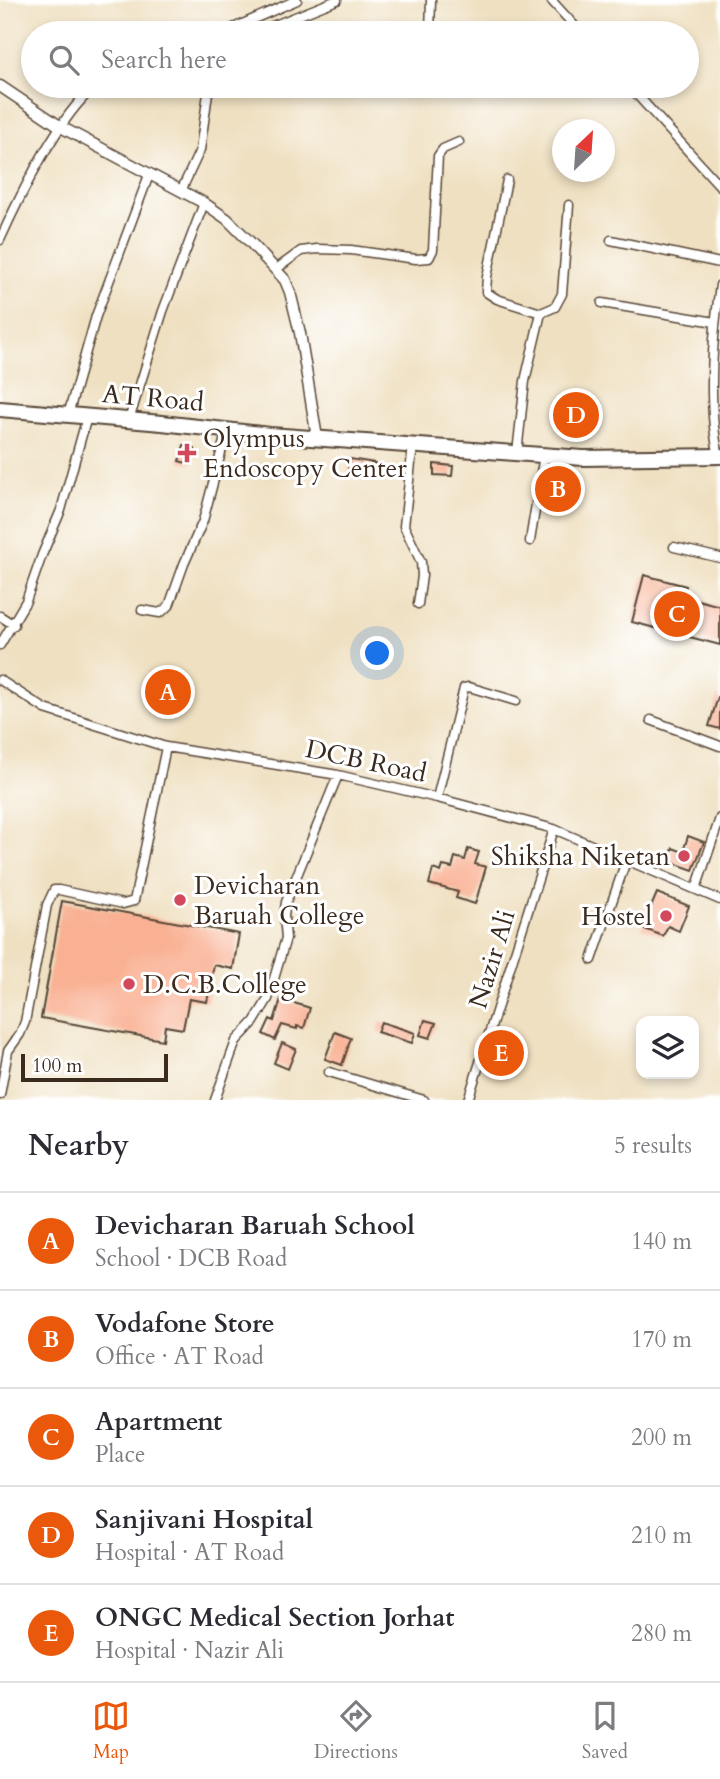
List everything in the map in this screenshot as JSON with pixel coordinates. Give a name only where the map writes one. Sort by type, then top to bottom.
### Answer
[{"type":"highway","name":"AT Road","points":[[0,409],[317,438],[583,458],[720,456]]},
{"type":"street","points":[[246,21],[282,3],[297,0]]},
{"type":"street","points":[[285,21],[337,0]]},
{"type":"street","points":[[430,21],[431,0]]},
{"type":"street","points":[[551,0],[570,21]]},
{"type":"street","points":[[0,86],[61,127],[204,203],[227,219],[285,280],[300,333],[317,438]]},
{"type":"street","points":[[0,240],[16,204],[61,127],[83,98]]},
{"type":"street","points":[[181,191],[200,150],[207,98]]},
{"type":"street","points":[[640,98],[720,186]]},
{"type":"street","points":[[275,270],[301,251],[317,248],[416,259],[429,258],[433,250],[438,156],[443,149],[459,142]]},
{"type":"street","points":[[68,415],[96,316],[149,175]]},
{"type":"street","points":[[507,180],[486,277],[486,292],[496,299],[541,313],[555,307],[562,294],[569,205]]},
{"type":"street","points":[[129,420],[163,311],[204,203]]},
{"type":"street","points":[[611,240],[720,262]]},
{"type":"street","points":[[720,285],[715,322],[714,402],[720,456]]},
{"type":"street","points":[[602,303],[715,322]]},
{"type":"street","points":[[517,453],[525,381],[541,313]]},
{"type":"street","points":[[0,645],[26,601],[61,510],[87,417]]},
{"type":"street","points":[[142,610],[160,613],[169,606],[203,522],[227,430]]},
{"type":"street","points":[[413,445],[404,526],[421,562],[418,604]]},
{"type":"street","points":[[530,541],[544,454]]},
{"type":"street","points":[[674,547],[720,558]]},
{"type":"street","points":[[0,616],[14,625]]},
{"type":"street","name":"DCB Road","points":[[0,680],[45,709],[166,747],[338,775],[554,829],[720,900]]},
{"type":"street","points":[[437,798],[464,688],[469,687],[516,701]]},
{"type":"street","points":[[651,720],[720,746]]},
{"type":"street","points":[[0,1095],[8,1051],[25,1022],[51,894],[54,890],[60,890],[123,904],[134,901],[166,747]]},
{"type":"street","points":[[215,1100],[236,1041],[254,1022],[268,999],[286,938],[286,902],[338,775]]},
{"type":"street","points":[[696,889],[720,818]]},
{"type":"street","name":"Nazir Ali","points":[[468,1100],[554,829]]},
{"type":"street","points":[[592,960],[626,861]]},
{"type":"street","points":[[329,1072],[424,1100]]},
{"type":"building","points":[[184,445],[195,449],[190,464],[179,461]]},
{"type":"building","points":[[350,459],[375,463],[373,477],[348,473]]},
{"type":"building","points":[[434,464],[453,466],[452,476],[434,475]]},
{"type":"building","points":[[644,575],[686,586],[683,596],[720,606],[720,645],[632,622]]},
{"type":"building","points":[[720,697],[720,729],[709,726]]},
{"type":"building","name":"Shiksha Niketan","points":[[688,836],[704,842],[693,870],[668,861],[673,848],[683,852]]},
{"type":"building","points":[[468,849],[479,852],[475,864],[486,867],[475,904],[456,898],[458,892],[429,884],[433,869],[441,872],[443,866],[452,868],[455,857],[465,860]]},
{"type":"building","name":"Hostel","points":[[657,893],[689,906],[679,931],[668,926],[663,936],[642,928]]},
{"type":"building","name":"D.C.B.College","points":[[62,901],[239,934],[233,969],[214,965],[207,1002],[189,999],[183,1029],[165,1026],[163,1040],[41,1018]]},
{"type":"building","points":[[281,999],[310,1008],[304,1028],[282,1025],[275,1040],[263,1034],[270,1019],[274,1021]]},
{"type":"building","points":[[425,1020],[436,1023],[430,1038],[420,1035]]},
{"type":"building","points":[[381,1022],[415,1033],[412,1043],[377,1032]]},
{"type":"building","points":[[335,1032],[351,1038],[342,1065],[325,1059]]},
{"type":"building","points":[[282,1043],[296,1049],[288,1069],[274,1063]]},
{"type":"place","name":"Sanjivani Hospital","points":[[576,415]]},
{"type":"place","name":"Olympus Endoscopy Center","points":[[187,453]]},
{"type":"place","name":"Vodafone Store","points":[[558,489]]},
{"type":"place","name":"Apartment","points":[[677,614]]},
{"type":"place","name":"Devicharan Baruah School","points":[[168,692]]},
{"type":"place","name":"Shiksha Niketan","points":[[684,856]]},
{"type":"place","name":"Devicharan Baruah College","points":[[180,900]]},
{"type":"place","name":"Hostel","points":[[666,916]]},
{"type":"place","name":"D.C.B.College","points":[[129,984]]},
{"type":"place","name":"ONGC Medical Section Jorhat","points":[[501,1053]]}]
